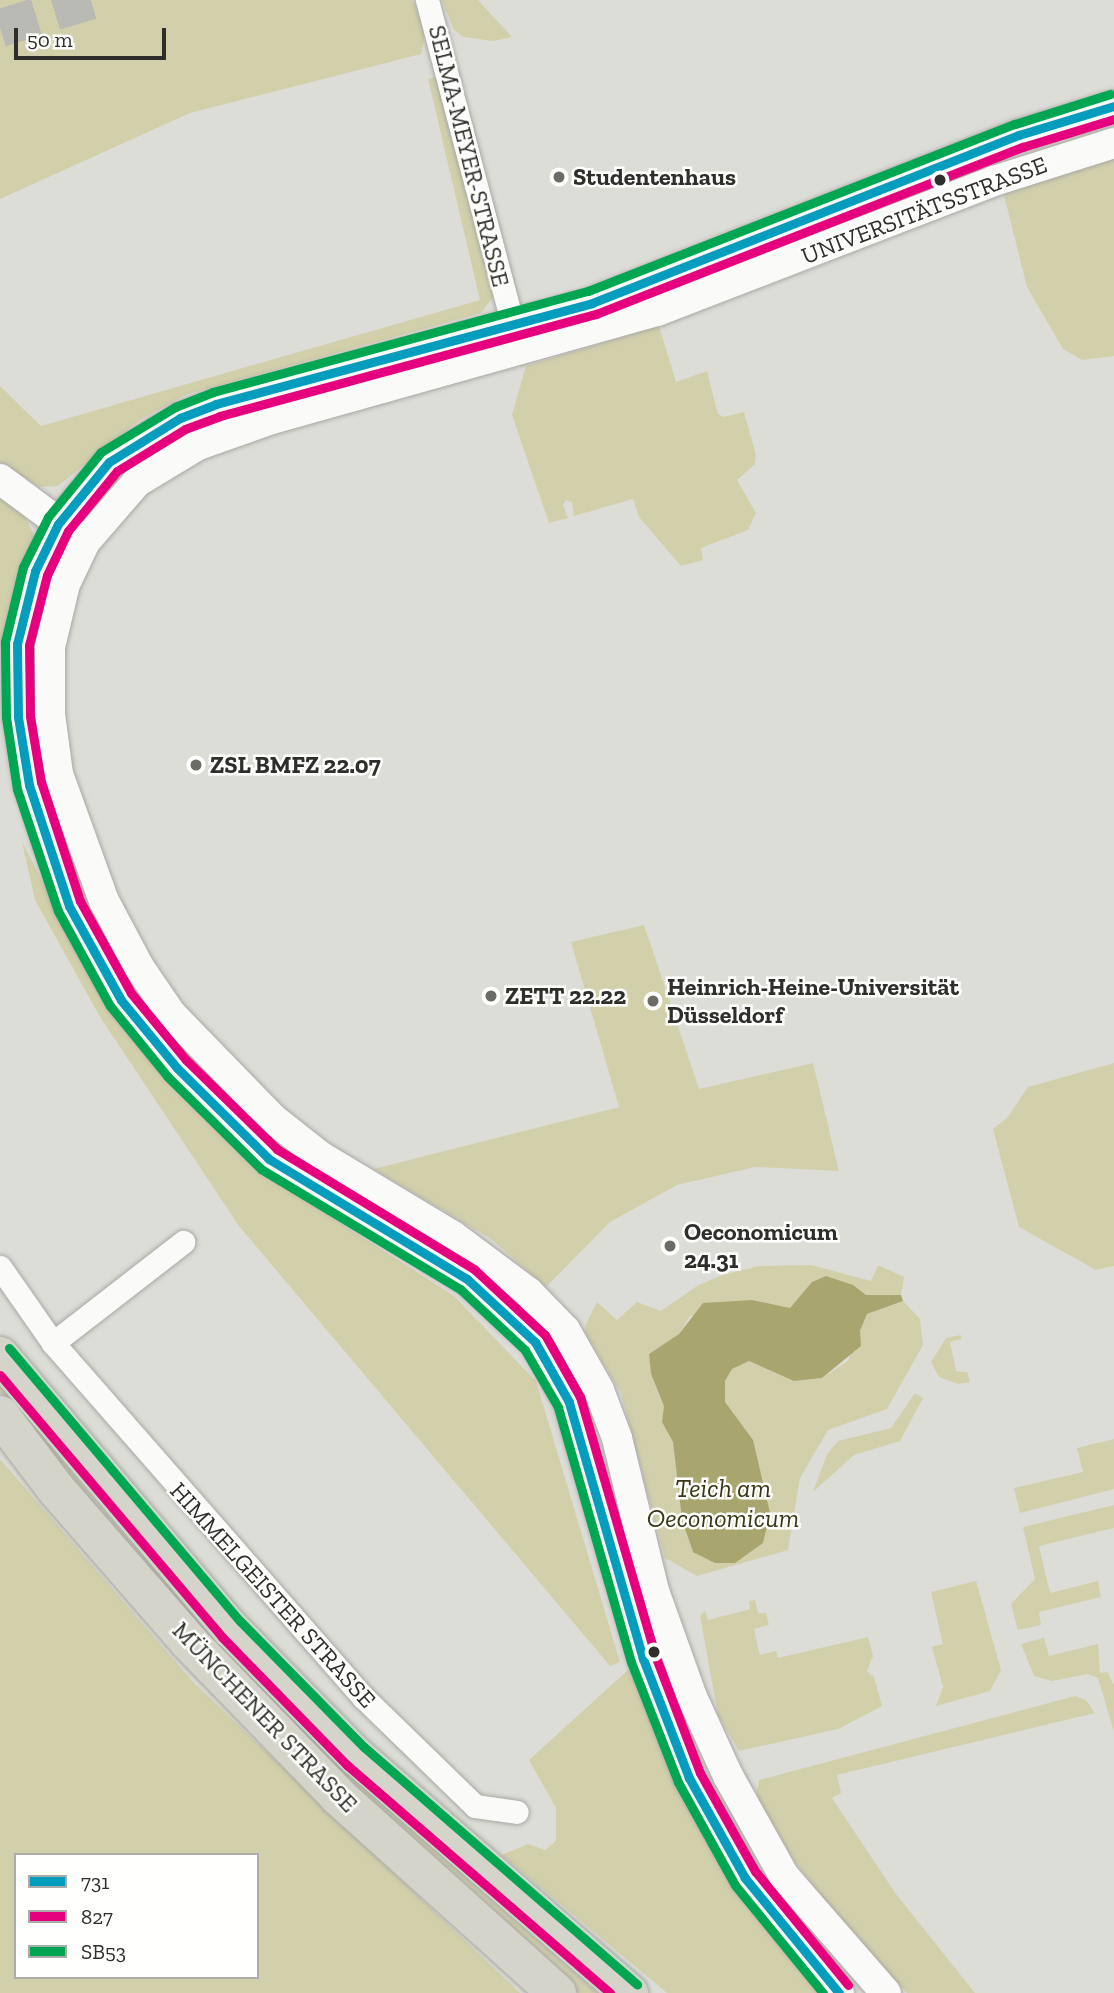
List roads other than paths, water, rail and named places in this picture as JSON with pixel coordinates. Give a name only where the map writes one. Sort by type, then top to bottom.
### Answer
[{"type":"highway","name":"MÜNCHENER STRASSE","points":[[0,1356],[240,1639],[356,1756],[629,1993]]},
{"type":"highway","name":"MÜNCHENER STRASSE","points":[[0,1415],[56,1489],[189,1642],[338,1796],[557,1993]]},
{"type":"street","name":"SELMA-MEYER-STRASSE","points":[[427,0],[516,339]]},
{"type":"street","name":"UNIVERSITÄTSSTRASSE","points":[[516,339],[592,303],[1019,135],[1114,107]]},
{"type":"street","name":"UNIVERSITÄTSSTRASSE","points":[[838,1993],[745,1878],[689,1778],[643,1660],[569,1402],[535,1342],[467,1279],[269,1159],[177,1068],[139,1023],[79,928],[29,785],[15,681],[24,609],[46,544],[58,524],[109,462],[142,438],[180,418],[267,405],[516,339],[708,293],[948,198],[1114,143]]},
{"type":"street","name":"UNIVERSITÄTSSTRASSE","points":[[267,405],[164,463],[111,508],[85,542],[65,584],[50,647],[54,743],[72,821],[104,901],[139,967],[170,1014],[274,1119],[320,1156],[453,1236],[528,1292],[565,1330],[599,1390],[617,1438],[658,1602],[692,1697],[733,1787],[784,1876],[886,1993]]},
{"type":"street","points":[[0,479],[85,542]]},
{"type":"street","points":[[53,1343],[183,1242]]},
{"type":"street","name":"HIMMELGEISTER STRASSE","points":[[0,1267],[53,1343],[363,1697],[475,1806],[517,1812]]},
{"type":"water","name":"Teich am Oeconomicum","points":[[826,1276],[853,1285],[866,1295],[901,1295],[903,1301],[867,1314],[860,1331],[861,1346],[822,1378],[794,1381],[749,1361],[732,1369],[725,1381],[725,1402],[753,1440],[770,1513],[763,1543],[735,1563],[715,1563],[693,1552],[682,1520],[673,1442],[662,1422],[664,1406],[651,1374],[649,1354],[679,1334],[703,1303],[752,1300],[790,1308],[812,1282]]},
{"type":"tunnel","points":[[0,28],[92,0]]},
{"type":"place","name":"Studentenhaus","points":[[559,177]]},
{"type":"place","name":"ZSL BMFZ 22.07","points":[[196,765]]},
{"type":"place","name":"ZETT 22.22","points":[[491,996]]},
{"type":"place","name":"Heinrich-Heine-Universität Düsseldorf","points":[[653,1001]]},
{"type":"place","name":"Oeconomicum 24.31","points":[[670,1246]]}]
